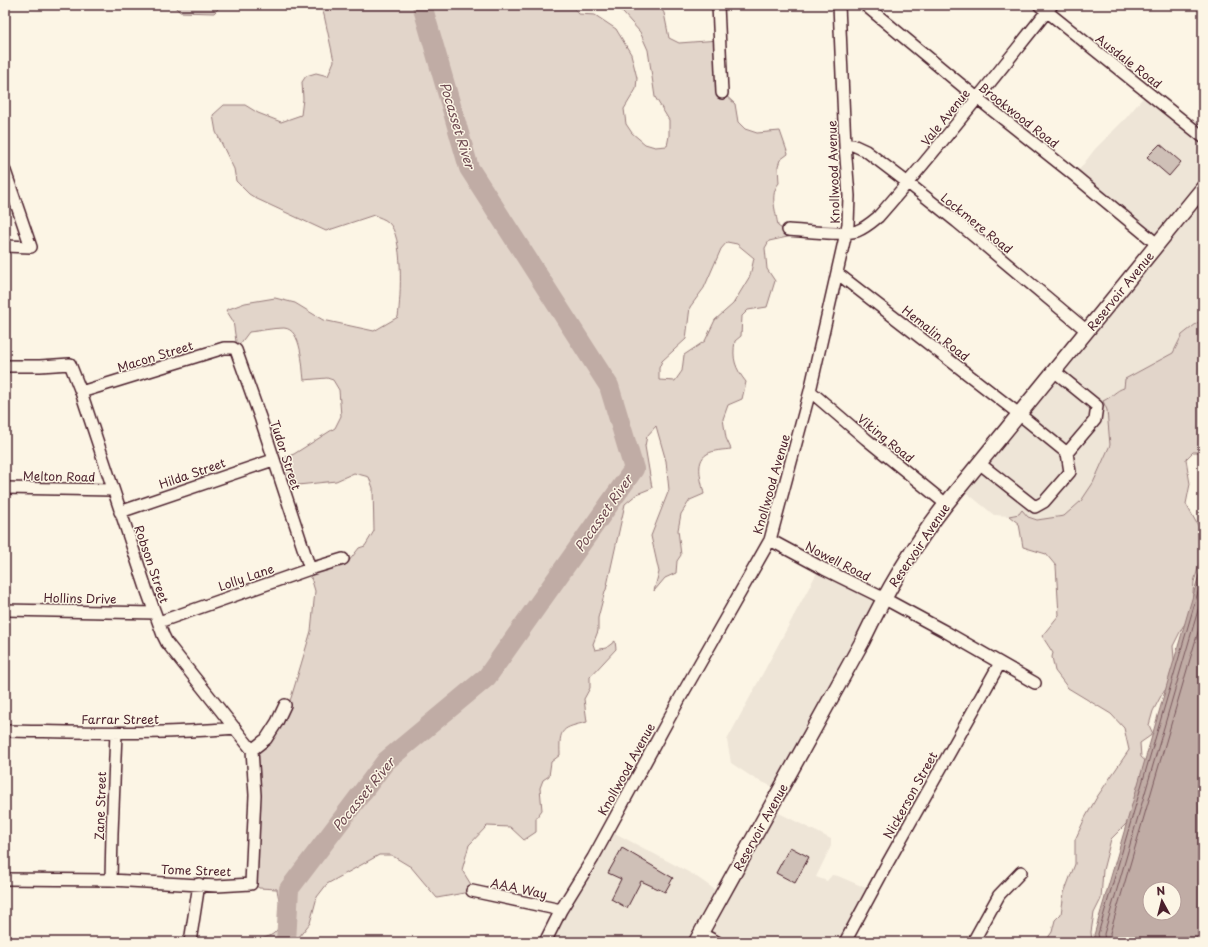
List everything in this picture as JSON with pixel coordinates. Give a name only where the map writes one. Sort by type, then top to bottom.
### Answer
[{"type":"main road","name":"Reservoir Avenue","points":[[698,938],[858,648],[876,611],[914,548],[946,504],[1203,188]]},
{"type":"street","points":[[718,5],[722,92]]},
{"type":"street","name":"Knollwood Avenue","points":[[545,942],[561,910],[593,858],[679,700],[770,540],[810,391],[837,273],[849,196],[845,145],[839,5]]},
{"type":"street","name":"Brookwood Road","points":[[865,5],[1157,244]]},
{"type":"street","name":"Vale Avenue","points":[[788,230],[843,232],[857,230],[866,226],[878,217],[908,183],[977,98],[1046,7]]},
{"type":"street","name":"Ausdale Road","points":[[1046,7],[1203,137]]},
{"type":"street","name":"Lockmere Road","points":[[845,145],[853,145],[866,151],[908,183],[1087,331]]},
{"type":"street","points":[[5,171],[31,247],[5,246]]},
{"type":"street","name":"Hemalin Road","points":[[837,273],[1019,414],[1067,454]]},
{"type":"street","name":"Macon Street","points":[[81,392],[224,348],[233,348],[236,350]]},
{"type":"street","name":"Tudor Street","points":[[236,350],[256,405],[310,569]]},
{"type":"street","name":"Robson Street","points":[[5,366],[70,364],[81,392],[120,512],[163,635],[167,643],[252,750]]},
{"type":"street","points":[[979,463],[1035,506],[1044,502],[1070,472],[1067,454],[1095,420],[1097,406],[1054,371]]},
{"type":"street","name":"Viking Road","points":[[810,391],[946,504]]},
{"type":"street","name":"Hilda Street","points":[[120,512],[273,460]]},
{"type":"street","name":"Melton Road","points":[[5,488],[113,490]]},
{"type":"street","name":"Nowell Road","points":[[770,540],[884,599],[1035,683]]},
{"type":"street","name":"Lolly Lane","points":[[157,617],[343,559]]},
{"type":"street","name":"Hollins Drive","points":[[5,610],[157,617]]},
{"type":"street","name":"Nickerson Street","points":[[845,942],[1000,663]]},
{"type":"street","points":[[252,750],[266,739],[284,705]]},
{"type":"street","name":"Farrar Street","points":[[5,731],[116,733],[200,732],[235,728]]},
{"type":"street","name":"Zane Street","points":[[111,880],[116,733]]},
{"type":"street","name":"Tome Street","points":[[5,879],[111,880],[217,886],[251,884],[255,795],[252,750]]},
{"type":"street","points":[[973,942],[999,895],[1021,872]]},
{"type":"street","points":[[190,942],[199,884]]},
{"type":"street","name":"AAA Way","points":[[472,891],[561,910]]},
{"type":"street","points":[[698,938],[717,942]]},
{"type":"shaded area","points":[[173,5],[222,5],[214,13],[180,12]]},
{"type":"shaded area","points":[[320,5],[571,5],[579,14],[595,15],[616,29],[631,54],[637,78],[636,89],[624,109],[626,124],[632,133],[645,144],[655,147],[667,146],[669,136],[669,120],[655,97],[648,50],[640,32],[616,5],[660,5],[664,13],[669,38],[679,43],[719,40],[722,92],[735,104],[738,122],[745,129],[757,133],[780,131],[788,154],[780,160],[778,166],[779,183],[774,193],[774,203],[778,226],[792,236],[769,241],[765,248],[767,269],[775,281],[767,307],[748,310],[742,316],[741,336],[735,341],[735,363],[746,382],[742,399],[728,405],[723,419],[726,438],[731,449],[712,452],[703,458],[700,472],[704,494],[690,500],[681,514],[678,530],[681,555],[677,561],[676,573],[665,578],[654,591],[659,572],[651,536],[669,490],[666,461],[656,426],[647,436],[645,446],[652,488],[637,494],[625,504],[606,590],[598,618],[598,631],[593,644],[595,650],[606,648],[615,641],[616,649],[590,677],[590,688],[584,699],[587,722],[567,728],[562,734],[560,739],[560,755],[551,762],[549,776],[543,780],[540,788],[542,810],[536,818],[536,832],[524,840],[510,827],[487,826],[469,845],[462,870],[475,891],[437,898],[411,867],[391,855],[379,855],[327,884],[317,897],[310,923],[295,942],[258,942],[258,940],[268,937],[277,930],[280,924],[281,913],[277,889],[259,888],[251,882],[255,755],[278,725],[291,698],[311,631],[315,591],[310,574],[349,561],[359,548],[365,546],[374,531],[373,488],[369,477],[354,473],[336,481],[298,485],[285,490],[275,461],[294,454],[335,428],[341,416],[339,390],[333,380],[327,378],[304,380],[302,358],[298,341],[290,330],[280,328],[249,332],[237,348],[233,321],[226,310],[245,303],[275,298],[295,303],[323,320],[374,331],[398,317],[400,267],[397,240],[393,229],[388,222],[383,219],[374,215],[326,231],[249,194],[236,181],[234,169],[216,132],[213,115],[224,105],[245,105],[258,113],[281,122],[301,115],[303,99],[302,82],[306,76],[316,73],[328,76],[334,61],[324,15]],"holes":[[[727,242],[737,244],[754,258],[750,276],[733,304],[715,320],[705,341],[684,355],[682,371],[675,381],[659,380],[659,368],[662,361],[686,339],[690,307],[704,288],[721,249]]]},
{"type":"shaded area","points":[[1147,93],[1203,137],[1203,317],[1182,335],[1173,353],[1125,379],[1124,388],[1118,390],[1110,398],[1107,410],[1110,445],[1093,483],[1081,501],[1064,516],[1037,520],[1028,517],[1022,510],[1019,514],[1009,516],[994,515],[961,488],[1155,248],[1076,174],[1095,149],[1126,118]]},
{"type":"shaded area","points":[[1203,317],[1203,452],[1193,452],[1186,459],[1190,484],[1186,504],[1201,531],[1203,538],[1203,551],[1194,582],[1191,615],[1182,628],[1173,646],[1175,671],[1171,683],[1162,694],[1153,711],[1149,725],[1153,734],[1140,743],[1141,757],[1150,765],[1138,806],[1126,824],[1111,839],[1103,870],[1101,899],[1094,913],[1091,932],[1092,942],[1045,942],[1052,932],[1055,920],[1061,914],[1064,893],[1075,864],[1075,840],[1097,797],[1129,750],[1124,728],[1111,714],[1068,688],[1055,671],[1052,657],[1053,653],[1042,636],[1059,615],[1056,566],[1046,554],[1023,547],[1019,524],[1009,516],[1019,514],[1022,510],[1028,517],[1037,520],[1064,516],[1081,501],[1093,483],[1110,445],[1107,410],[1103,401],[1124,388],[1125,379],[1173,353],[1182,335]]},
{"type":"shaded area","points":[[820,567],[883,597],[778,789],[755,779],[731,763],[727,740]]},
{"type":"shaded area","points":[[771,809],[831,839],[831,846],[816,877],[827,881],[832,875],[838,876],[873,891],[845,942],[544,942],[611,831],[694,875],[721,894]]},
{"type":"water","points":[[1203,561],[1203,942],[1097,942],[1094,935]]},
{"type":"building","points":[[1160,144],[1181,162],[1169,176],[1147,157]]},
{"type":"building","points":[[790,847],[809,857],[795,883],[776,873]]},
{"type":"building","points":[[622,848],[673,878],[665,892],[641,881],[627,908],[611,899],[621,879],[608,873]]},
{"type":"waterway","name":"Pocasset River","points":[[286,942],[289,889],[386,761],[487,677],[634,469],[609,386],[469,168],[422,5]]}]
